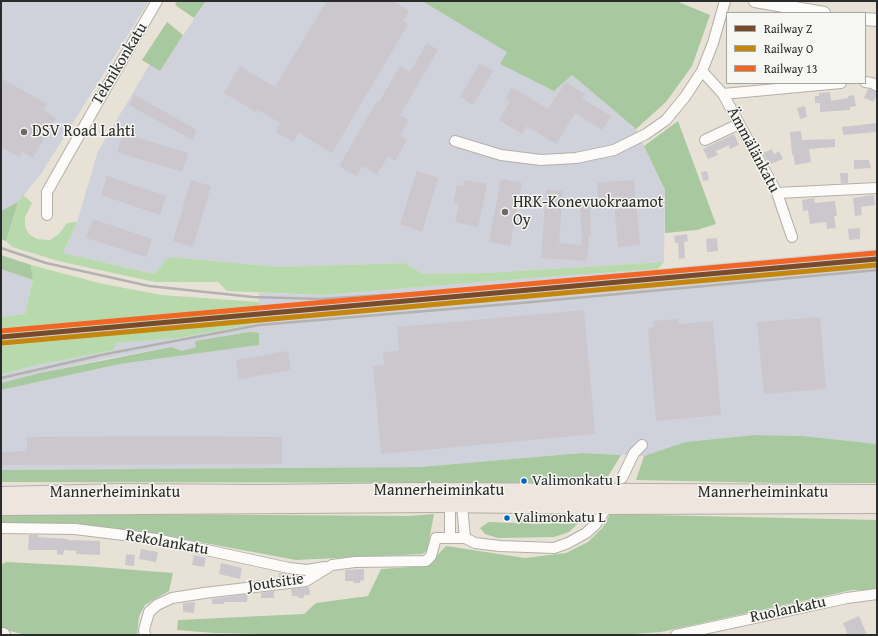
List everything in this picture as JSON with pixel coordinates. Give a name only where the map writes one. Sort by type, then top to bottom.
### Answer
[{"type":"main road","name":"Mannerheiminkatu","points":[[1,494],[119,492],[265,493],[616,506],[877,504]]},
{"type":"main road","name":"Mannerheiminkatu","points":[[1,507],[877,493]]},
{"type":"street","name":"Teknikonkatu","points":[[46,215],[47,192],[157,1]]},
{"type":"street","points":[[455,141],[501,155],[541,160],[576,158],[614,150],[646,134],[666,120],[685,97],[702,70],[713,43],[725,1]]},
{"type":"street","points":[[755,1],[818,12]]},
{"type":"street","points":[[866,19],[877,20]]},
{"type":"street","name":"Ämmälänkatu","points":[[702,70],[723,94],[776,192],[792,237]]},
{"type":"street","points":[[866,82],[877,86]]},
{"type":"street","points":[[723,94],[831,84]]},
{"type":"street","points":[[705,140],[739,124]]},
{"type":"street","points":[[776,192],[877,188]]},
{"type":"street","points":[[622,478],[634,453],[642,445]]},
{"type":"street","points":[[456,500],[450,538],[465,538],[475,543],[500,546],[554,548],[568,543],[586,533],[595,525],[603,513]]},
{"type":"street","points":[[456,500],[465,538]]},
{"type":"street","name":"Rekolankatu","points":[[1,528],[75,528],[156,539],[289,568],[307,570],[332,565]]},
{"type":"street","name":"Joutsitie","points":[[145,635],[144,630],[149,612],[157,605],[172,598],[306,581],[332,565],[355,562],[426,561],[430,556],[436,538],[450,538]]},
{"type":"street","name":"Ruolankatu","points":[[676,635],[840,599],[877,594]]},
{"type":"shaded area","points":[[1,1],[149,1],[41,174],[18,202],[1,211]]},
{"type":"shaded area","points":[[206,1],[422,1],[508,52],[500,64],[554,91],[572,75],[636,129],[665,190],[664,262],[487,273],[423,274],[405,263],[279,267],[169,257],[155,274],[63,253],[77,222],[98,151],[150,64],[160,70]]},
{"type":"shaded area","points":[[877,249],[877,444],[803,436],[755,435],[685,442],[644,456],[582,453],[420,467],[1,470],[1,390],[120,364],[258,345],[259,334],[249,332],[196,341],[196,347],[182,351],[171,347],[110,358],[1,383],[1,374],[41,364],[114,350],[114,343],[178,338],[249,325],[249,322],[1,346],[1,334],[258,311],[259,293],[321,295],[658,269]]},
{"type":"shaded area","points":[[1,269],[33,280],[25,314],[1,317]]},
{"type":"green space","points":[[177,1],[206,1],[194,18],[175,5]]},
{"type":"green space","points":[[422,1],[676,1],[710,15],[692,66],[666,102],[636,129],[572,75],[554,91],[500,64],[507,52]]},
{"type":"green space","points":[[167,22],[183,35],[160,71],[142,60]]},
{"type":"green space","points":[[678,121],[716,224],[697,230],[665,233],[665,190],[644,146]]},
{"type":"green space","points":[[23,195],[32,203],[25,217],[25,227],[29,234],[37,239],[50,240],[59,234],[67,223],[77,222],[63,253],[154,274],[169,257],[279,267],[405,263],[423,274],[487,273],[664,262],[658,269],[321,295],[227,291],[218,282],[155,282],[62,262],[12,247],[6,241],[18,202]]},
{"type":"green space","points":[[18,202],[6,241],[1,239],[1,211]]},
{"type":"green space","points":[[1,255],[31,265],[33,280],[1,269]]},
{"type":"green space","points":[[31,265],[103,284],[162,295],[259,302],[258,312],[1,334],[1,317],[25,314],[33,280]]},
{"type":"green space","points":[[249,322],[249,325],[178,338],[115,343],[114,350],[41,364],[1,374],[1,346]]},
{"type":"green space","points":[[249,332],[259,333],[259,345],[120,364],[1,390],[1,383],[40,373],[171,347],[182,351],[196,347],[195,341]]},
{"type":"green space","points":[[755,435],[803,436],[877,444],[877,483],[777,483],[636,480],[644,456],[685,442]]},
{"type":"green space","points":[[582,453],[621,455],[604,483],[1,482],[1,470],[420,467]]},
{"type":"green space","points":[[528,513],[589,513],[569,532],[554,537],[498,538],[485,534],[480,528],[489,522],[517,523]]},
{"type":"green space","points":[[124,514],[410,516],[434,514],[427,551],[422,554],[296,560],[151,533],[77,524],[1,524],[1,515]]},
{"type":"green space","points":[[610,514],[877,520],[877,590],[852,590],[661,632],[619,635],[308,635],[215,633],[177,630],[178,620],[304,614],[316,603],[368,596],[381,569],[427,566],[446,546],[525,558],[566,553],[588,542],[603,527]]},
{"type":"green space","points":[[6,562],[85,566],[173,573],[169,591],[145,605],[139,616],[137,635],[27,635],[1,629],[1,565]]},
{"type":"building","points":[[327,1],[393,1],[409,11],[403,21],[408,24],[332,153],[299,133],[293,142],[276,132],[280,123],[258,110],[256,112],[224,93],[240,66],[275,87]]},
{"type":"building","points":[[427,43],[438,50],[400,115],[409,120],[400,136],[407,140],[395,161],[388,156],[377,175],[362,166],[356,176],[339,166],[377,101],[379,102],[400,66],[410,72]]},
{"type":"building","points":[[480,63],[493,71],[473,105],[460,97]]},
{"type":"building","name":"DSV Road Lahti","points":[[1,78],[47,104],[43,110],[56,118],[33,158],[22,151],[19,157],[1,147]]},
{"type":"building","points":[[566,82],[585,94],[582,98],[611,116],[602,130],[575,113],[556,144],[527,126],[522,134],[499,120],[510,102],[505,99],[512,87],[548,109]]},
{"type":"building","points":[[868,89],[877,92],[877,99],[875,98],[874,102],[864,98]]},
{"type":"building","points":[[830,92],[831,101],[848,98],[848,96],[854,95],[856,106],[850,107],[850,110],[820,112],[820,103],[815,103],[815,96],[819,96],[819,93]]},
{"type":"building","points":[[135,95],[197,130],[192,140],[129,105]]},
{"type":"building","points":[[805,106],[807,117],[800,119],[797,108]]},
{"type":"building","points":[[877,123],[877,132],[843,135],[842,127]]},
{"type":"building","points":[[801,131],[802,140],[835,139],[835,147],[809,149],[811,162],[795,165],[793,154],[792,155],[790,132]]},
{"type":"building","points":[[123,133],[188,153],[182,172],[117,152]]},
{"type":"building","points":[[734,134],[739,145],[730,149],[729,145],[716,151],[718,155],[708,159],[703,149]]},
{"type":"building","points":[[772,149],[774,154],[779,151],[783,159],[769,165],[763,153]]},
{"type":"building","points":[[854,160],[869,160],[871,168],[854,169]]},
{"type":"building","points":[[417,171],[438,178],[422,232],[400,224]]},
{"type":"building","points":[[707,171],[709,180],[703,181],[701,172]]},
{"type":"building","points":[[840,173],[848,173],[848,183],[841,183]]},
{"type":"building","points":[[107,176],[166,196],[160,215],[101,195]]},
{"type":"building","name":"HRK-Konevuokraamot Oy","points":[[501,179],[522,183],[510,246],[489,242]]},
{"type":"building","points":[[191,180],[211,186],[193,247],[173,241]]},
{"type":"building","points":[[464,180],[487,184],[478,227],[455,222],[459,204],[453,203],[457,185],[463,186]]},
{"type":"building","points":[[634,180],[640,245],[618,247],[614,201],[598,202],[597,183]]},
{"type":"building","points":[[546,190],[563,191],[559,243],[582,245],[580,205],[590,204],[591,236],[589,236],[587,261],[541,258]]},
{"type":"building","points":[[874,195],[875,205],[861,207],[862,215],[855,216],[853,198]]},
{"type":"building","points":[[814,198],[815,203],[835,201],[837,216],[834,216],[836,228],[827,229],[826,222],[810,224],[808,210],[803,211],[802,200]]},
{"type":"building","points":[[93,219],[152,239],[146,257],[86,238]]},
{"type":"building","points":[[860,228],[860,239],[849,240],[848,229]]},
{"type":"building","points":[[687,234],[688,241],[684,242],[685,258],[679,259],[678,243],[675,243],[674,236]]},
{"type":"building","points":[[717,238],[718,251],[707,252],[706,239]]},
{"type":"building","points":[[584,310],[595,434],[381,454],[373,366],[384,365],[383,352],[399,351],[397,327]]},
{"type":"building","points":[[820,317],[826,389],[764,394],[757,322]]},
{"type":"building","points":[[678,319],[679,324],[713,321],[721,415],[656,421],[648,328],[654,327],[653,321]]},
{"type":"building","points":[[288,351],[291,370],[239,379],[236,360]]},
{"type":"building","points":[[27,437],[282,437],[282,464],[1,465],[1,452],[27,451]]},
{"type":"building","points":[[29,535],[68,540],[100,541],[100,555],[76,554],[77,551],[64,550],[63,555],[57,554],[57,550],[28,550]]},
{"type":"building","points":[[141,549],[158,552],[156,562],[139,559]]},
{"type":"building","points":[[126,554],[135,555],[134,566],[125,565]]},
{"type":"building","points":[[194,555],[206,558],[204,567],[192,565]]},
{"type":"building","points":[[221,563],[242,568],[240,579],[219,574]]},
{"type":"building","points":[[364,569],[364,580],[360,581],[360,583],[345,581],[345,570]]},
{"type":"building","points":[[279,573],[288,574],[287,577],[279,578]]},
{"type":"building","points":[[309,587],[310,595],[304,595],[304,598],[292,596],[291,589]]},
{"type":"building","points":[[274,591],[274,598],[261,598],[261,593]]},
{"type":"building","points":[[248,594],[247,602],[224,602],[224,604],[212,604],[212,599]]},
{"type":"building","points":[[195,602],[194,613],[183,612],[183,603]]},
{"type":"building","points":[[859,616],[867,635],[848,635],[843,623]]},
{"type":"railway","points":[[1,248],[46,263],[149,286],[253,297],[320,299],[431,292],[877,253]]},
{"type":"railway","points":[[1,378],[106,354],[259,325],[521,303],[877,270]]},
{"type":"rail line","name":"13","points":[[1,331],[876,253]]},
{"type":"rail line","name":"Z","points":[[1,337],[877,259]]},
{"type":"rail line","name":"O","points":[[2,343],[877,265]]},
{"type":"place","name":"DSV Road Lahti","points":[[24,132]]},
{"type":"place","name":"HRK-Konevuokraamot Oy","points":[[505,212]]},
{"type":"place","name":"Valimonkatu I","points":[[524,481]]},
{"type":"place","name":"Valimonkatu L","points":[[507,518]]}]
